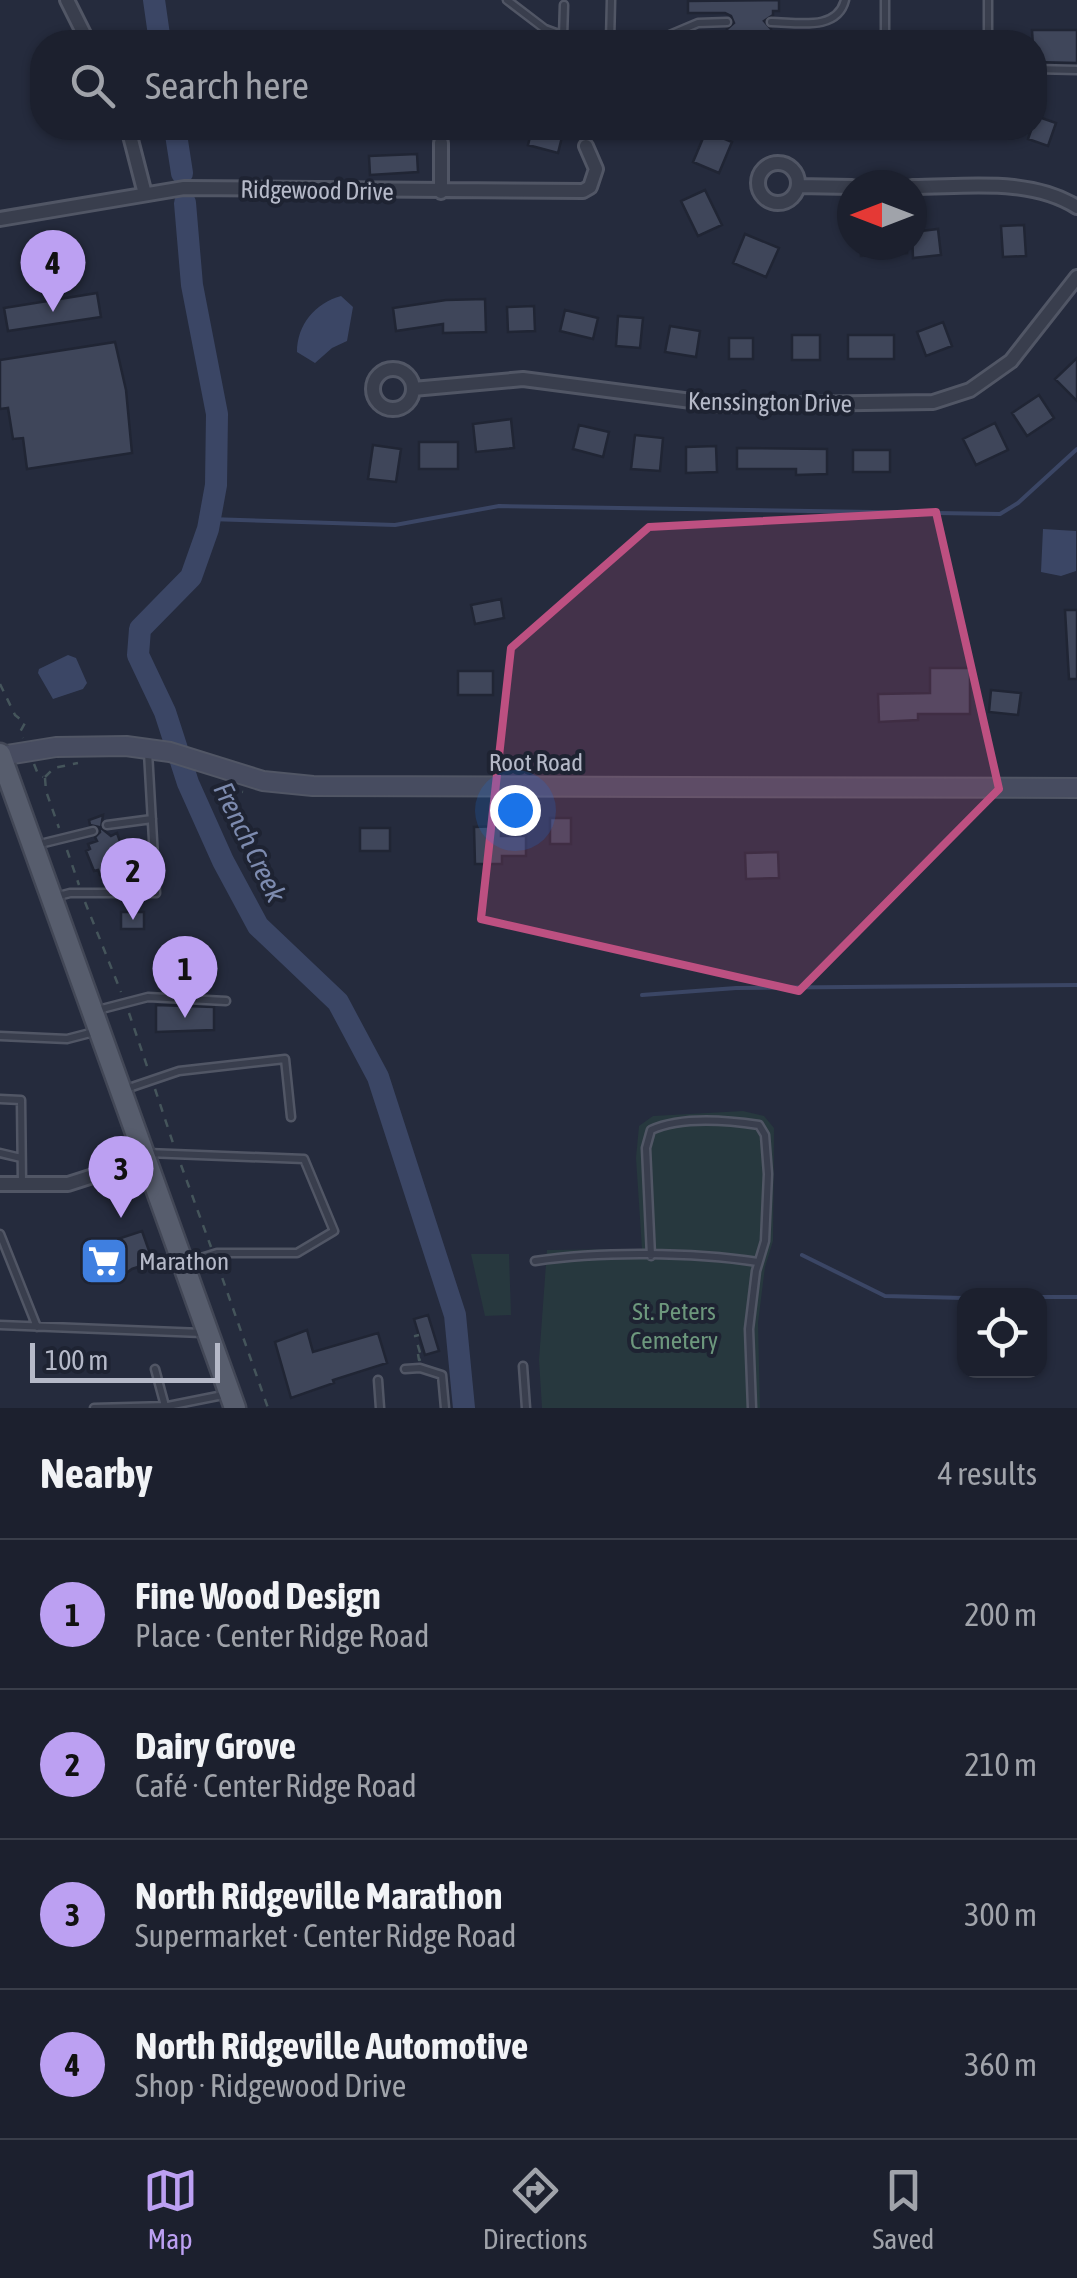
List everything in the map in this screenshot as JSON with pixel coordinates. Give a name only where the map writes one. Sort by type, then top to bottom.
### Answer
[{"type":"main road","points":[[0,755],[232,1401]]},
{"type":"street","points":[[67,0],[82,30]]},
{"type":"street","points":[[131,140],[145,194]]},
{"type":"street","points":[[441,144],[441,192]]},
{"type":"street","name":"Ridgewood Drive","points":[[0,219],[195,188],[583,191],[590,187],[596,169],[586,146]]},
{"type":"street","points":[[798,186],[837,186]]},
{"type":"street","points":[[927,187],[1023,187],[1057,196],[1077,208]]},
{"type":"street","name":"Kenssington Drive","points":[[413,389],[522,378],[722,406],[934,402],[970,390],[1011,362],[1077,276]]},
{"type":"street","name":"Root Road","points":[[0,755],[68,746],[147,748],[263,780],[313,786],[1077,788]]},
{"type":"street","points":[[0,1184],[85,1180],[145,1156]]},
{"type":"lane","points":[[507,0],[548,30]]},
{"type":"lane","points":[[610,30],[611,0]]},
{"type":"lane","points":[[770,22],[830,20],[841,12],[845,0]]},
{"type":"lane","points":[[884,30],[885,0]]},
{"type":"lane","points":[[988,0],[988,30]]},
{"type":"lane","points":[[563,30],[564,5]]},
{"type":"lane","points":[[684,30],[704,22],[727,22]]},
{"type":"lane","points":[[1047,69],[1077,70]]},
{"type":"lane","points":[[54,897],[156,893],[147,748]]},
{"type":"lane","points":[[107,826],[152,819]]},
{"type":"lane","points":[[34,846],[93,831]]},
{"type":"lane","points":[[0,1036],[68,1038],[125,1002],[148,998],[226,1001]]},
{"type":"lane","points":[[122,1090],[179,1071],[285,1059],[291,1117]]},
{"type":"lane","points":[[0,1099],[21,1100],[22,1184]]},
{"type":"lane","points":[[651,1256],[646,1148],[651,1130],[666,1123],[734,1121],[759,1126],[766,1135],[765,1242],[749,1329],[752,1408]]},
{"type":"lane","points":[[0,1153],[22,1158]]},
{"type":"lane","points":[[145,1156],[304,1159],[334,1231],[297,1254],[214,1254],[183,1264]]},
{"type":"lane","points":[[0,1234],[37,1327]]},
{"type":"lane","points":[[535,1260],[651,1256],[759,1262]]},
{"type":"lane","points":[[0,1324],[208,1333]]},
{"type":"lane","points":[[523,1366],[526,1408]]},
{"type":"lane","points":[[405,1369],[420,1368],[442,1375],[445,1408]]},
{"type":"lane","points":[[155,1369],[165,1406]]},
{"type":"lane","points":[[378,1380],[380,1408]]},
{"type":"lane","points":[[94,1408],[232,1401]]},
{"type":"path","points":[[0,684],[15,715],[25,723],[20,732]]},
{"type":"path","points":[[44,778],[54,768],[88,762]]},
{"type":"path","points":[[38,774],[44,778],[268,1408]]},
{"type":"path","points":[[419,1335],[415,1336],[419,1357]]},
{"type":"highlighted area","points":[[936,512],[999,789],[799,991],[481,919],[511,648],[649,527]]},
{"type":"green space","name":"St. Peters Cemetery","points":[[743,1111],[764,1116],[774,1128],[773,1241],[765,1267],[758,1323],[760,1408],[542,1408],[539,1360],[547,1250],[642,1249],[636,1158],[639,1126],[653,1116]]},
{"type":"green space","points":[[471,1254],[509,1254],[511,1315],[485,1316]]},
{"type":"water","points":[[341,296],[353,307],[347,341],[315,363],[297,352],[300,333],[309,316]]},
{"type":"water","points":[[1043,529],[1076,531],[1076,571],[1061,576],[1041,572]]},
{"type":"water","points":[[68,655],[76,658],[87,683],[83,689],[53,699],[39,669]]},
{"type":"building","points":[[779,0],[779,11],[773,11],[764,21],[771,30],[727,30],[734,23],[731,16],[688,13],[688,1]]},
{"type":"building","points":[[1047,30],[1077,30],[1077,63],[1047,62]]},
{"type":"building","points":[[1047,120],[1056,123],[1048,146],[1031,140],[1047,140]]},
{"type":"building","points":[[529,140],[561,140],[558,153],[528,145]]},
{"type":"building","points":[[702,140],[732,142],[719,173],[693,162]]},
{"type":"building","points":[[417,154],[418,172],[370,175],[369,156]]},
{"type":"building","points":[[705,190],[722,225],[698,236],[681,201]]},
{"type":"building","points":[[1024,225],[1026,256],[1003,257],[1001,226]]},
{"type":"building","points":[[938,229],[941,255],[927,256],[927,230]]},
{"type":"building","points":[[745,234],[779,248],[766,277],[733,263]]},
{"type":"building","points":[[97,293],[101,317],[8,331],[4,308]]},
{"type":"building","points":[[485,299],[486,332],[443,333],[443,324],[396,331],[393,308]]},
{"type":"building","points":[[534,306],[535,331],[508,332],[507,307]]},
{"type":"building","points":[[565,310],[598,318],[593,339],[560,331]]},
{"type":"building","points":[[618,316],[643,318],[640,348],[616,346]]},
{"type":"building","points":[[943,322],[952,346],[926,356],[917,332]]},
{"type":"building","points":[[670,326],[700,331],[696,357],[665,352]]},
{"type":"building","points":[[792,335],[820,335],[820,360],[792,360]]},
{"type":"building","points":[[848,335],[894,335],[894,359],[848,359]]},
{"type":"building","points":[[729,338],[753,338],[753,359],[729,359]]},
{"type":"building","points":[[115,342],[126,390],[132,453],[27,469],[23,438],[13,439],[8,408],[0,409],[0,360]]},
{"type":"building","points":[[1077,358],[1077,401],[1055,379]]},
{"type":"building","points":[[1039,395],[1054,418],[1027,436],[1012,413]]},
{"type":"building","points":[[511,419],[514,448],[476,452],[473,424]]},
{"type":"building","points":[[995,423],[1008,450],[976,465],[963,439]]},
{"type":"building","points":[[579,425],[609,432],[603,457],[573,449]]},
{"type":"building","points":[[635,435],[663,438],[660,471],[631,469]]},
{"type":"building","points":[[419,442],[458,442],[458,469],[419,469]]},
{"type":"building","points":[[373,445],[401,449],[396,482],[368,479]]},
{"type":"building","points":[[716,446],[717,472],[686,473],[686,447]]},
{"type":"building","points":[[737,448],[827,449],[827,474],[796,475],[796,469],[737,469]]},
{"type":"building","points":[[853,450],[890,450],[890,472],[853,472]]},
{"type":"building","points":[[501,599],[504,618],[475,624],[471,605]]},
{"type":"building","points":[[1065,610],[1077,610],[1077,679],[1069,679]]},
{"type":"building","points":[[930,668],[970,668],[970,714],[918,714],[918,720],[879,722],[878,694],[930,693]]},
{"type":"building","points":[[458,671],[493,671],[493,695],[458,695]]},
{"type":"building","points":[[991,690],[1021,693],[1018,715],[989,712]]},
{"type":"building","points":[[103,815],[101,828],[111,836],[117,833],[128,864],[100,875],[98,870],[94,871],[86,851],[100,832],[89,820]]},
{"type":"building","points":[[550,818],[571,818],[571,844],[550,844]]},
{"type":"building","points":[[501,826],[501,836],[526,836],[526,856],[502,856],[502,864],[475,864],[474,827]]},
{"type":"building","points":[[360,828],[390,828],[390,851],[360,851]]},
{"type":"building","points":[[778,852],[779,878],[746,879],[745,853]]},
{"type":"building","points":[[121,912],[144,912],[144,929],[121,929]]},
{"type":"building","points":[[156,1005],[214,1007],[214,1030],[156,1032]]},
{"type":"building","points":[[142,1231],[153,1262],[132,1269],[114,1282],[107,1272],[100,1276],[90,1245]]},
{"type":"building","points":[[428,1315],[439,1351],[425,1355],[414,1319]]},
{"type":"building","points":[[307,1330],[313,1352],[378,1333],[387,1363],[291,1398],[275,1342]]},
{"type":"waterway","name":"French Creek","points":[[154,0],[158,30]]},
{"type":"waterway","name":"French Creek","points":[[177,140],[182,173]]},
{"type":"waterway","name":"French Creek","points":[[185,203],[192,285],[217,414],[216,485],[208,529],[191,577],[140,629],[138,655],[165,712],[188,783],[258,926],[338,1002],[378,1077],[455,1315],[464,1408]]},
{"type":"waterway","name":"French Creek","points":[[209,519],[395,525],[499,506],[1000,514],[1018,503],[1077,449]]},
{"type":"waterway","points":[[642,995],[736,988],[1077,985]]},
{"type":"waterway","points":[[802,1255],[885,1296],[957,1298]]},
{"type":"waterway","points":[[1047,1297],[1077,1297]]},
{"type":"place","name":"North Ridgeville Automotive","points":[[53,312]]},
{"type":"place","name":"Dairy Grove","points":[[133,920]]},
{"type":"place","name":"Fine Wood Design","points":[[185,1018]]},
{"type":"place","name":"North Ridgeville Marathon","points":[[121,1218]]},
{"type":"place","name":"Marathon","points":[[104,1261]]}]
